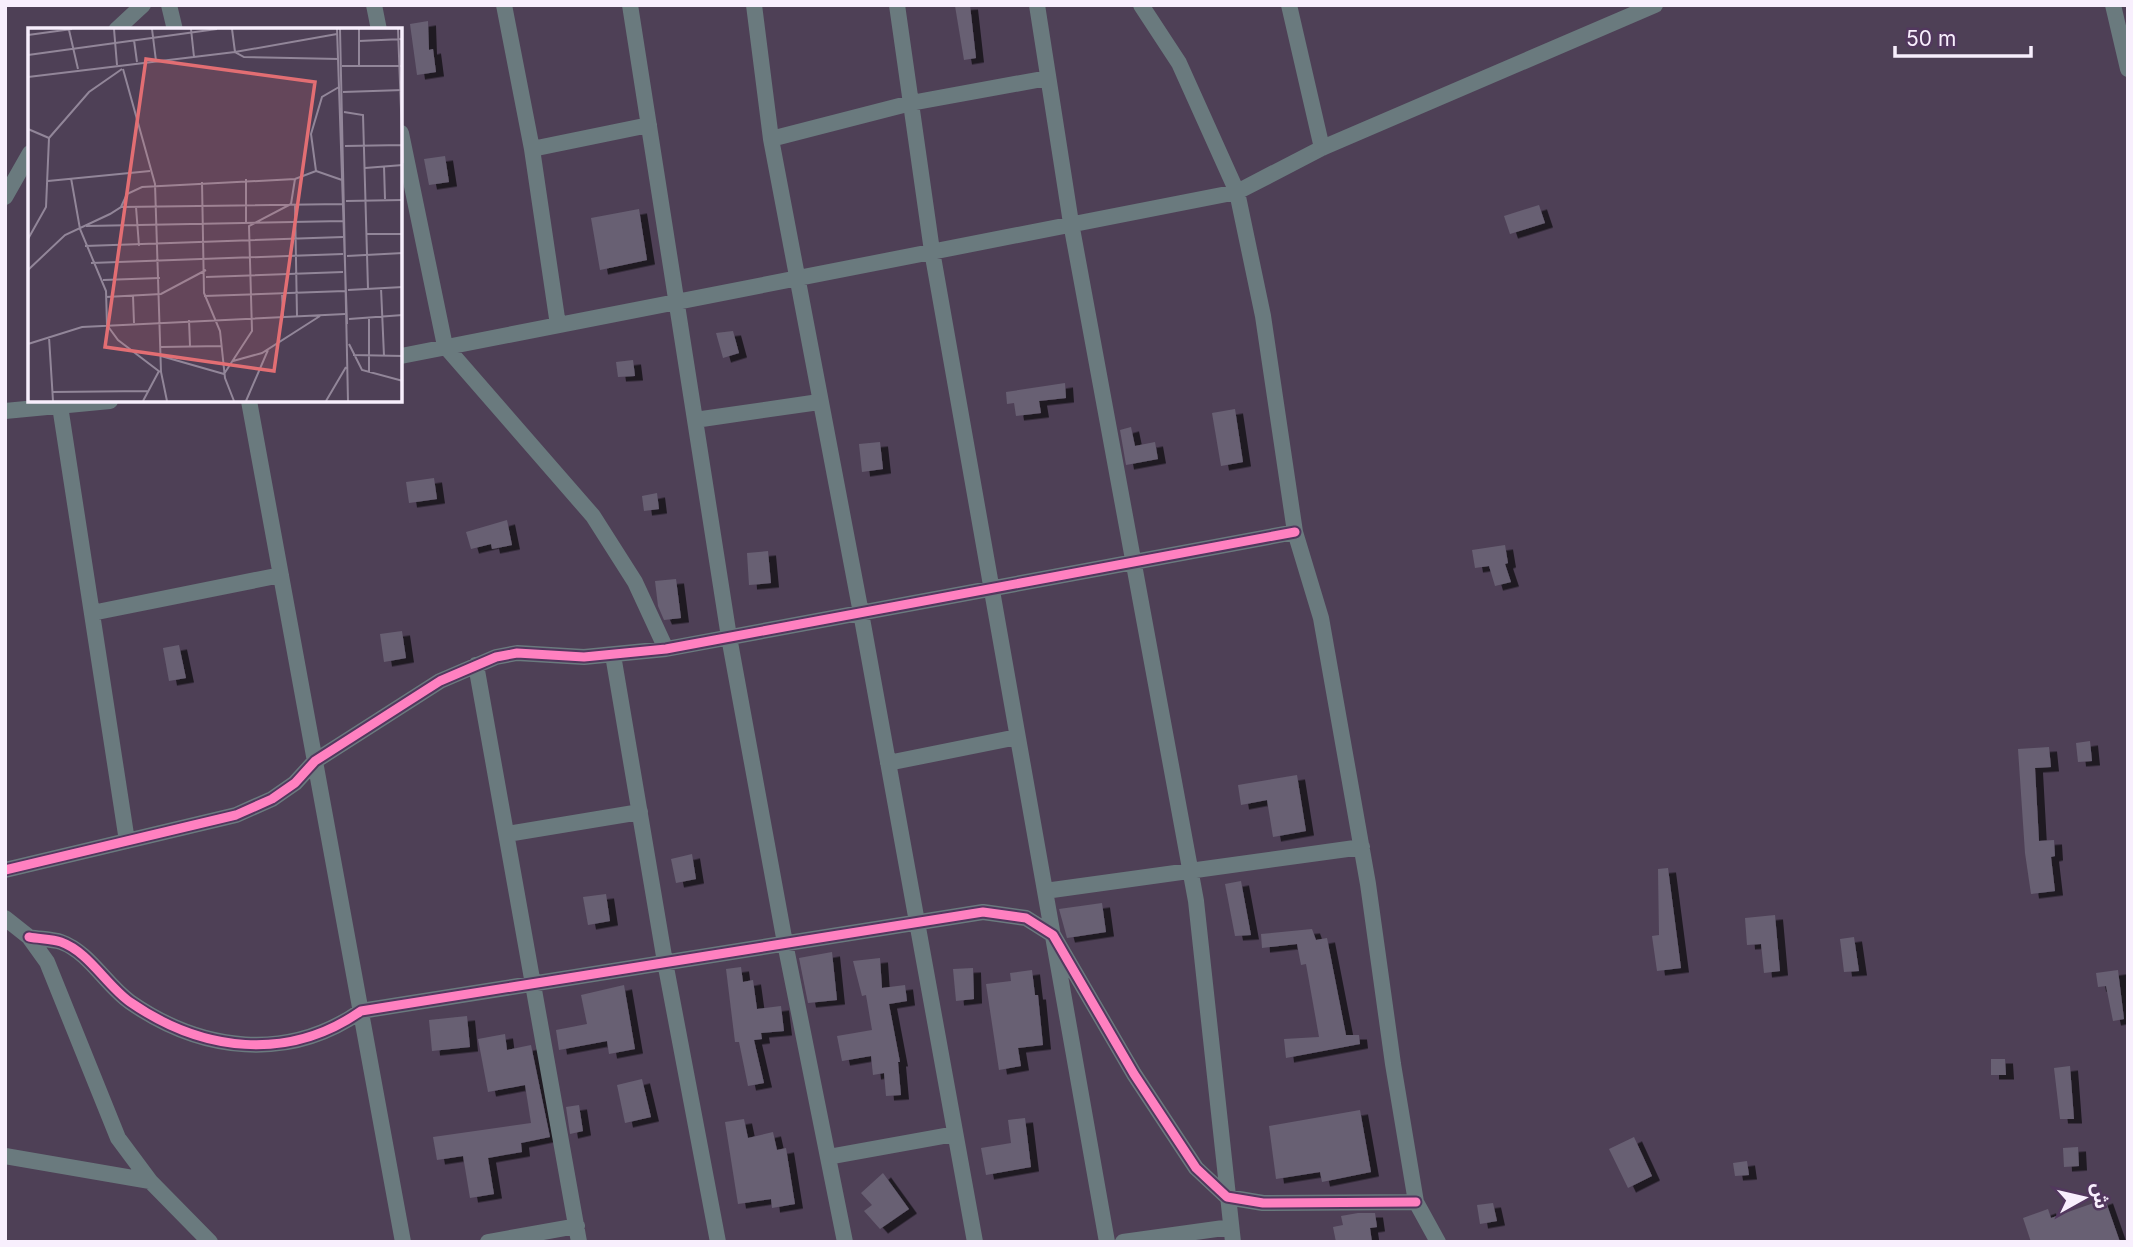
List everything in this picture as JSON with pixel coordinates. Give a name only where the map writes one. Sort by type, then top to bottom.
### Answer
[{"type":"street","points":[[118,28],[143,5]]},
{"type":"street","points":[[169,5],[175,28]]},
{"type":"street","points":[[374,5],[379,28]]},
{"type":"street","points":[[504,5],[532,149],[558,325]]},
{"type":"street","points":[[630,5],[729,637],[785,943],[845,1242]]},
{"type":"street","points":[[754,5],[771,139],[861,612],[975,1242]]},
{"type":"street","points":[[897,5],[932,251],[1107,1242]]},
{"type":"street","points":[[1037,5],[1071,223],[1191,871],[1232,1234],[1123,1242]]},
{"type":"street","points":[[1141,5],[1179,63],[1237,192],[1263,316],[1295,532],[1321,618],[1362,847],[1416,1202],[1438,1242]]},
{"type":"street","points":[[1289,5],[1322,148]]},
{"type":"street","points":[[402,356],[1237,192],[1322,148],[1655,5]]},
{"type":"street","points":[[2113,5],[2128,69]]},
{"type":"street","points":[[771,139],[911,103],[1048,78]]},
{"type":"street","points":[[532,149],[649,125]]},
{"type":"street","points":[[402,144],[445,346],[593,516],[635,582],[666,649]]},
{"type":"street","points":[[5,197],[28,157]]},
{"type":"street","points":[[5,411],[98,402]]},
{"type":"street","points":[[249,402],[403,1242]]},
{"type":"street","points":[[695,420],[819,402]]},
{"type":"street","points":[[60,405],[127,841]]},
{"type":"street","points":[[5,870],[236,815],[272,799],[295,783],[315,761],[440,681],[476,665],[517,653],[584,657],[666,649],[1295,532]]},
{"type":"street","points":[[92,613],[281,576]]},
{"type":"street","points":[[613,654],[665,962],[718,1242]]},
{"type":"street","points":[[476,665],[578,1234],[488,1242]]},
{"type":"street","points":[[888,763],[1017,737]]},
{"type":"street","points":[[507,834],[640,812]]},
{"type":"street","points":[[1045,891],[1362,847]]},
{"type":"street","points":[[29,937],[61,942],[77,952],[130,1001],[171,1025],[241,1045],[296,1042],[335,1029],[361,1011],[983,912],[1026,918],[1053,935],[1148,1095],[1196,1168],[1227,1197],[1263,1203],[1416,1202]]},
{"type":"street","points":[[5,918],[29,937],[47,962],[118,1138],[150,1181],[209,1242]]},
{"type":"street","points":[[828,1157],[955,1134]]},
{"type":"street","points":[[5,1156],[150,1181]]},
{"type":"building","points":[[970,5],[976,58],[964,60],[955,6]]},
{"type":"building","points":[[428,21],[429,50],[433,49],[436,72],[417,75],[410,24]]},
{"type":"building","points":[[445,156],[449,182],[429,185],[424,159]]},
{"type":"building","points":[[1539,205],[1545,223],[1510,234],[1504,216]]},
{"type":"building","points":[[639,209],[647,260],[600,270],[591,218]]},
{"type":"building","points":[[733,331],[739,353],[723,358],[716,333]]},
{"type":"building","points":[[633,360],[635,376],[618,377],[616,362]]},
{"type":"building","points":[[1065,383],[1066,398],[1039,401],[1041,413],[1016,416],[1014,403],[1007,404],[1006,392]]},
{"type":"building","points":[[1235,409],[1243,462],[1221,466],[1212,413]]},
{"type":"building","points":[[1131,427],[1135,446],[1155,442],[1158,459],[1126,465],[1120,430]]},
{"type":"building","points":[[880,442],[883,469],[862,472],[859,444]]},
{"type":"building","points":[[434,478],[437,499],[409,503],[406,482]]},
{"type":"building","points":[[657,493],[659,509],[644,511],[642,496]]},
{"type":"building","points":[[507,520],[512,545],[492,549],[491,544],[471,549],[466,532]]},
{"type":"building","points":[[1505,545],[1508,563],[1505,564],[1511,582],[1495,586],[1489,566],[1475,568],[1472,550]]},
{"type":"building","points":[[768,551],[771,583],[749,585],[747,553]]},
{"type":"building","points":[[676,579],[681,618],[664,620],[658,606],[655,581]]},
{"type":"building","points":[[402,631],[406,658],[384,662],[380,634]]},
{"type":"building","points":[[179,645],[186,678],[169,681],[163,648]]},
{"type":"building","points":[[2090,741],[2092,761],[2078,762],[2076,743]]},
{"type":"building","points":[[2049,747],[2051,767],[2035,768],[2039,841],[2054,840],[2055,856],[2051,857],[2055,891],[2031,894],[2025,853],[2018,749]]},
{"type":"building","points":[[1297,775],[1306,831],[1273,837],[1267,800],[1241,805],[1238,785]]},
{"type":"building","points":[[692,854],[696,879],[676,883],[671,859]]},
{"type":"building","points":[[1668,868],[1681,968],[1657,971],[1652,936],[1659,935],[1658,869]]},
{"type":"building","points":[[1241,881],[1251,935],[1235,936],[1225,884]]},
{"type":"building","points":[[606,894],[610,921],[588,925],[583,897]]},
{"type":"building","points":[[1102,903],[1106,932],[1067,938],[1059,909]]},
{"type":"building","points":[[1775,915],[1780,971],[1764,973],[1761,944],[1747,945],[1745,918]]},
{"type":"building","points":[[1312,929],[1316,940],[1327,938],[1346,1035],[1359,1035],[1360,1044],[1286,1058],[1284,1039],[1319,1037],[1306,964],[1301,965],[1297,944],[1262,948],[1261,934]]},
{"type":"building","points":[[1854,937],[1859,971],[1844,972],[1840,939]]},
{"type":"building","points":[[832,952],[837,1000],[808,1003],[799,958]]},
{"type":"building","points":[[880,958],[882,988],[905,985],[907,1001],[889,1004],[900,1062],[901,1095],[886,1096],[884,1073],[873,1075],[871,1056],[842,1061],[837,1036],[872,1030],[866,995],[862,996],[853,961]]},
{"type":"building","points":[[741,967],[743,982],[753,980],[757,1009],[781,1006],[784,1031],[761,1033],[762,1039],[754,1040],[764,1083],[748,1086],[739,1042],[735,1042],[726,969]]},
{"type":"building","points":[[973,968],[974,999],[956,1001],[953,969]]},
{"type":"building","points":[[1032,970],[1035,995],[1038,995],[1043,1045],[1018,1048],[1021,1066],[999,1070],[986,984],[1011,981],[1010,973]]},
{"type":"building","points":[[2118,970],[2124,1019],[2113,1021],[2106,986],[2098,987],[2096,973]]},
{"type":"building","points":[[624,985],[635,1049],[609,1054],[607,1041],[559,1050],[556,1030],[587,1024],[581,995]]},
{"type":"building","points":[[467,1016],[470,1047],[432,1051],[429,1020]]},
{"type":"building","points":[[505,1034],[507,1050],[531,1045],[550,1137],[521,1143],[522,1152],[488,1158],[494,1194],[470,1198],[463,1156],[437,1160],[433,1137],[531,1123],[525,1085],[488,1092],[478,1039]]},
{"type":"building","points":[[1991,1059],[2005,1059],[2006,1075],[1991,1075]]},
{"type":"building","points":[[2070,1066],[2074,1119],[2060,1119],[2054,1068]]},
{"type":"building","points":[[642,1079],[651,1117],[625,1123],[617,1085]]},
{"type":"building","points":[[579,1105],[583,1131],[570,1134],[566,1107]]},
{"type":"building","points":[[1360,1110],[1371,1172],[1322,1182],[1320,1172],[1276,1179],[1269,1126]]},
{"type":"building","points":[[1025,1118],[1031,1167],[986,1175],[981,1148],[1011,1143],[1008,1120]]},
{"type":"building","points":[[744,1119],[748,1138],[773,1132],[777,1150],[786,1148],[795,1204],[772,1208],[771,1199],[738,1204],[725,1122]]},
{"type":"building","points":[[1634,1137],[1652,1176],[1628,1188],[1609,1149]]},
{"type":"building","points":[[2078,1147],[2079,1166],[2064,1167],[2063,1148]]},
{"type":"building","points":[[1747,1161],[1749,1175],[1735,1176],[1733,1163]]},
{"type":"building","points":[[883,1173],[909,1209],[880,1229],[864,1211],[872,1205],[861,1193]]},
{"type":"building","points":[[2105,1199],[2120,1242],[2031,1242],[2023,1218],[2048,1209],[2051,1218]]},
{"type":"building","points":[[1493,1203],[1497,1221],[1480,1224],[1477,1205]]},
{"type":"building","points":[[1375,1213],[1377,1227],[1370,1228],[1372,1242],[1336,1242],[1333,1227],[1343,1225],[1341,1216]]},
{"type":"cycle path","points":[[5,870],[236,815],[272,799],[295,783],[315,761],[440,681],[496,657],[517,653],[584,657],[666,649],[1295,532]]},
{"type":"cycle path","points":[[29,937],[57,941],[71,947],[130,1002],[186,1032],[215,1040],[275,1044],[304,1038],[333,1027],[361,1011],[983,912],[1026,918],[1053,935],[1134,1074],[1196,1168],[1227,1197],[1263,1203],[1416,1202]]}]
